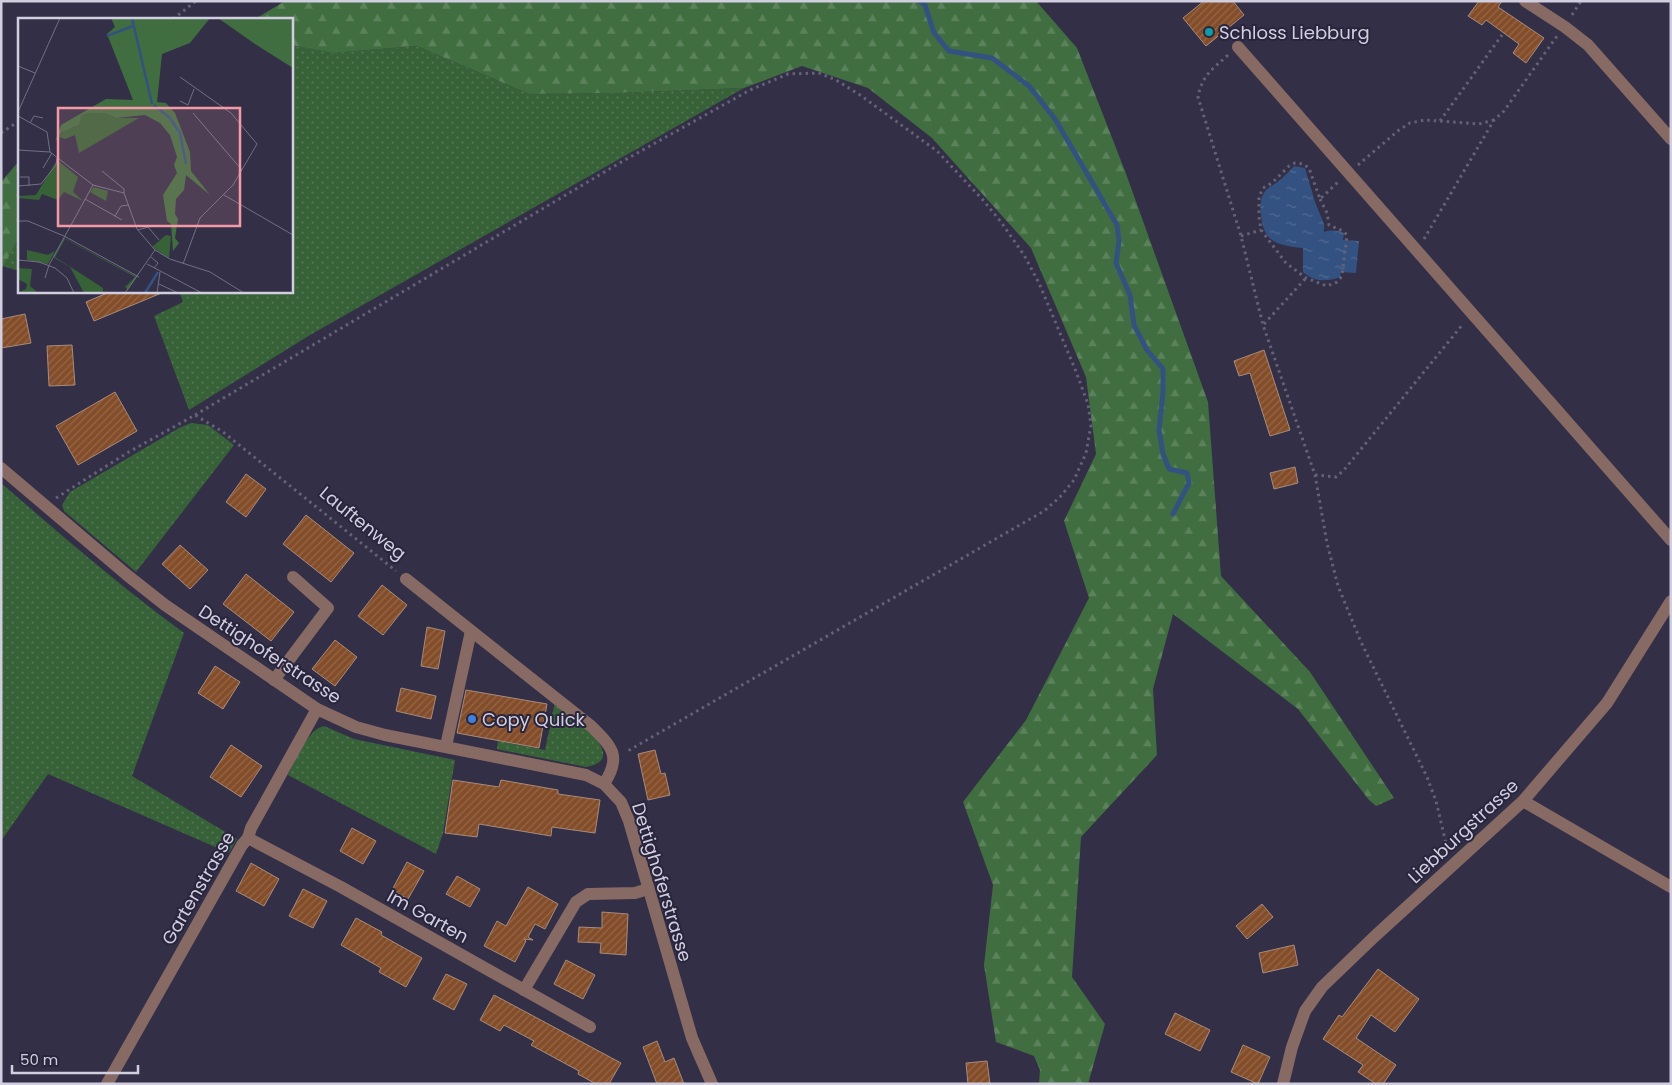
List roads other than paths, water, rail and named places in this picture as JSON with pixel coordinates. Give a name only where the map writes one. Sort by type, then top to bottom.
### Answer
[{"type":"street","points":[[1525,1],[1565,27],[1588,45],[1671,139]]},
{"type":"street","points":[[1238,47],[1671,540]]},
{"type":"street","name":"Dettighoferstrasse","points":[[1,468],[165,605],[318,710],[356,727],[586,775],[604,784],[621,802],[629,821],[692,1038],[712,1084]]},
{"type":"street","points":[[274,680],[328,608],[293,577]]},
{"type":"street","name":"Lauftenweg","points":[[406,579],[591,726],[607,742],[612,749],[614,758],[612,768],[604,784]]},
{"type":"street","name":"Liebburgstrasse","points":[[1283,1084],[1292,1047],[1305,1011],[1317,992],[1374,937],[1523,801],[1608,703],[1671,600]]},
{"type":"street","points":[[446,746],[471,631]]},
{"type":"street","name":"Gartenstrasse","points":[[107,1084],[242,845],[248,838],[251,828],[318,710]]},
{"type":"street","points":[[1523,801],[1671,887]]},
{"type":"street","name":"Im Garten","points":[[248,838],[341,887],[590,1026]]},
{"type":"street","points":[[524,990],[576,902],[581,897],[588,894],[635,893],[648,889]]},
{"type":"water","points":[[1294,166],[1305,168],[1324,224],[1324,232],[1338,231],[1344,233],[1343,240],[1359,241],[1356,273],[1341,272],[1340,277],[1330,280],[1311,278],[1303,272],[1303,248],[1279,244],[1273,241],[1265,231],[1262,224],[1260,204],[1264,192]]},
{"type":"waterway","points":[[919,1],[925,5],[934,33],[949,51],[992,58],[1029,86],[1055,119],[1117,225],[1119,241],[1116,263],[1130,295],[1134,325],[1147,350],[1163,369],[1163,393],[1159,430],[1163,454],[1169,469],[1187,473],[1189,483],[1173,514]]},
{"type":"place","name":"Schloss Liebburg","points":[[1209,32]]},
{"type":"place","name":"Copy Quick","points":[[472,719]]}]
